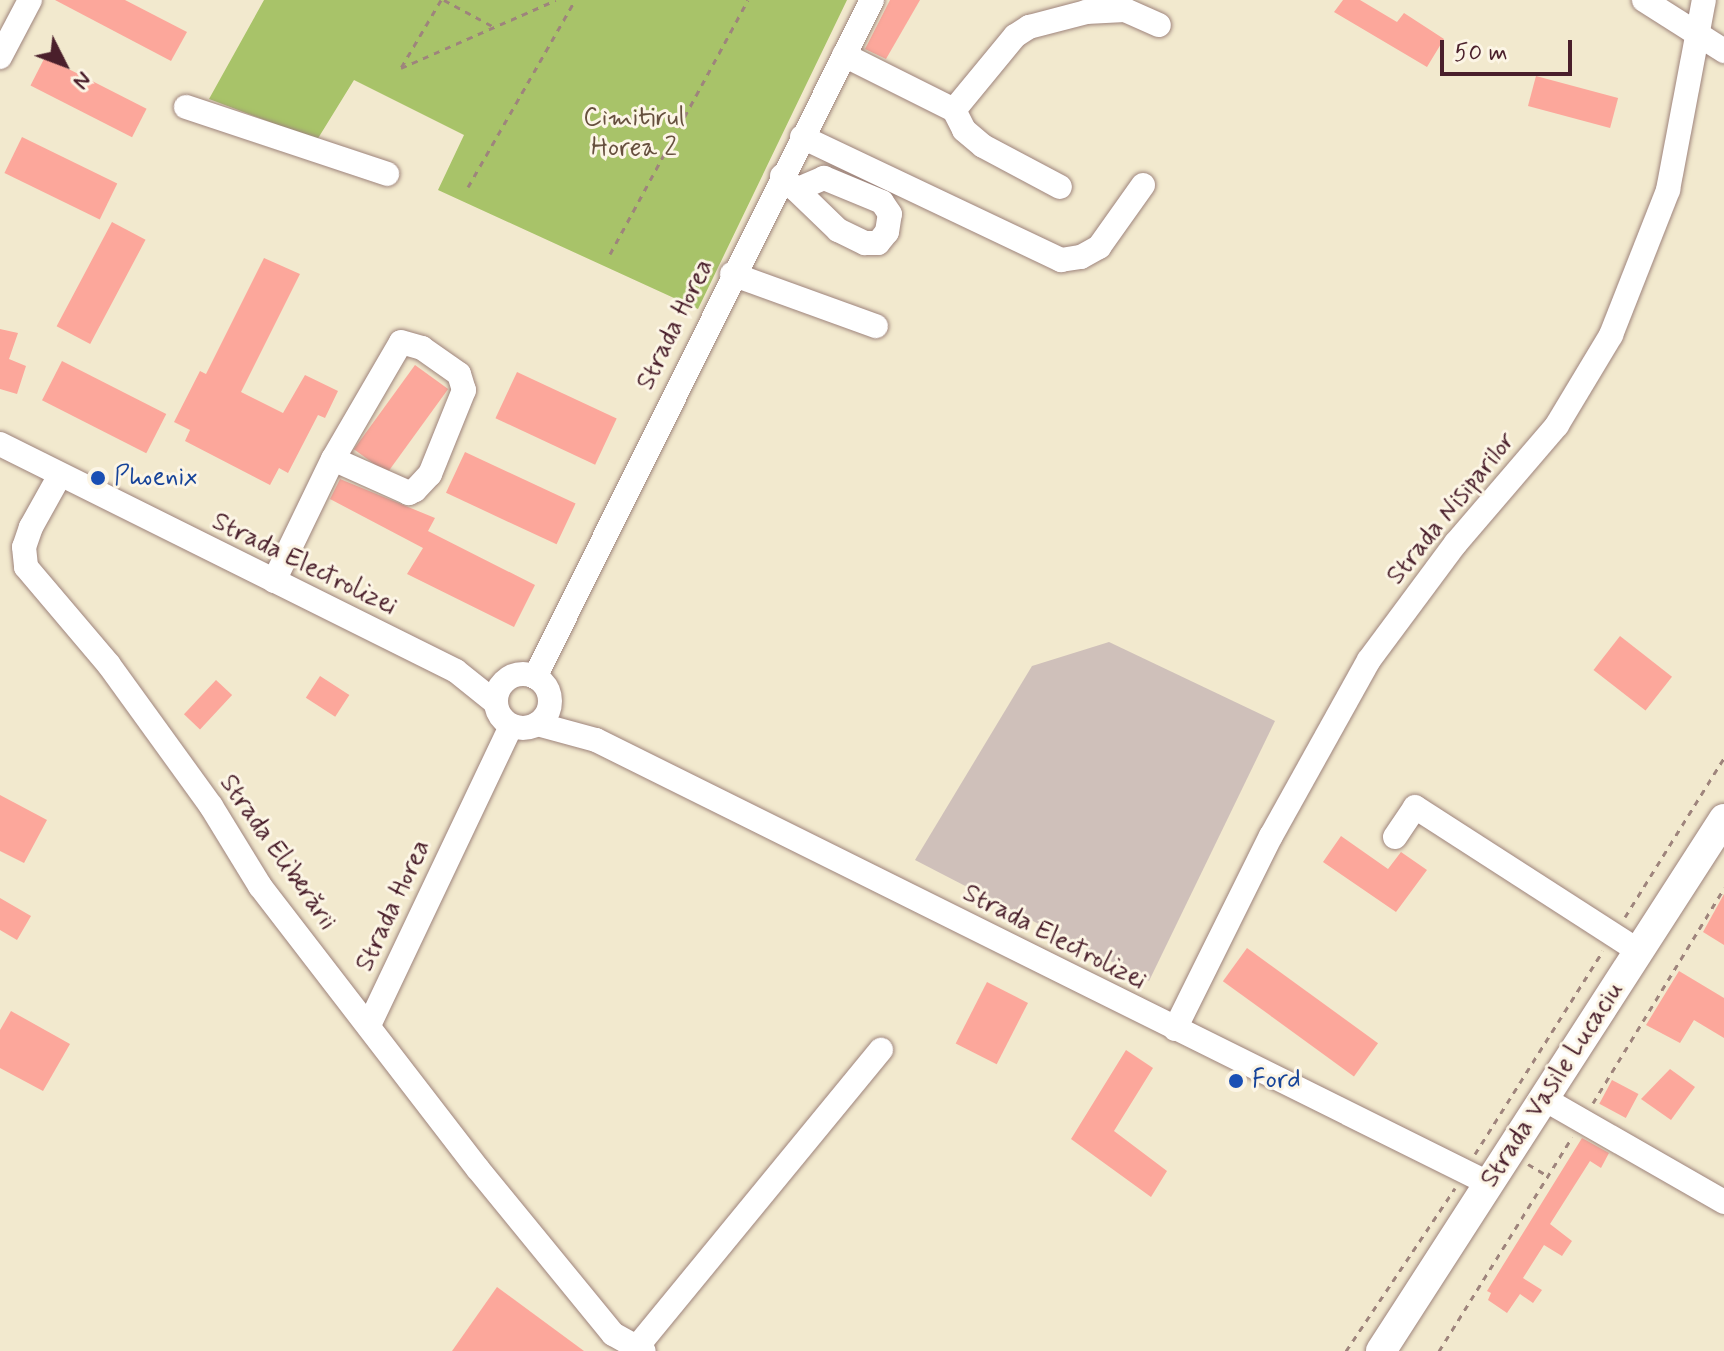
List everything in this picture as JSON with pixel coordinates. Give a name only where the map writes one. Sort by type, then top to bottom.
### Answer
[{"type":"main road","name":"Strada Vasile Lucaciu","points":[[1381,1351],[1488,1183],[1546,1100],[1724,819]]},
{"type":"street","points":[[0,57],[30,0]]},
{"type":"street","name":"Strada Horea","points":[[535,677],[732,274],[789,183],[802,137],[872,0]]},
{"type":"street","points":[[1644,0],[1724,51]]},
{"type":"street","name":"Strada Nisiparilor","points":[[1175,1029],[1271,836],[1369,660],[1456,543],[1557,425],[1611,335],[1633,289],[1668,190],[1701,36],[1704,0]]},
{"type":"street","points":[[954,110],[1015,36],[1029,27],[1086,12],[1125,10],[1159,25]]},
{"type":"street","points":[[844,55],[954,110],[964,130],[983,146],[1060,187]]},
{"type":"street","points":[[186,107],[387,174]]},
{"type":"street","points":[[802,137],[1061,260],[1081,257],[1099,247],[1143,185]]},
{"type":"street","points":[[732,274],[876,326]]},
{"type":"street","points":[[274,581],[333,459],[401,342],[422,348],[459,374],[464,390],[430,474],[415,490],[409,493],[333,459]]},
{"type":"street","name":"Strada Electrolizei","points":[[0,444],[456,671],[496,703]]},
{"type":"street","name":"Strada Eliberării","points":[[60,475],[31,527],[24,547],[26,567],[109,665],[211,806],[260,886],[370,1023],[586,1304],[613,1334],[640,1350]]},
{"type":"street","name":"Strada Electrolizei","points":[[456,671],[507,679]]},
{"type":"street","points":[[535,677],[546,687],[550,702],[537,724],[511,726],[496,703],[507,679],[535,677]]},
{"type":"street","name":"Strada Electrolizei","points":[[550,702],[596,740]]},
{"type":"street","name":"Strada Electrolizei","points":[[537,724],[596,740],[1488,1183]]},
{"type":"street","name":"Strada Horea","points":[[370,1023],[511,726]]},
{"type":"street","points":[[1395,837],[1415,807],[1640,952]]},
{"type":"street","points":[[640,1350],[881,1050]]},
{"type":"street","points":[[1546,1100],[1724,1202]]},
{"type":"path","points":[[496,28],[443,0],[401,68],[496,28],[556,0]]},
{"type":"path","points":[[468,187],[575,0]]},
{"type":"path","points":[[610,254],[748,0]]},
{"type":"path","points":[[1473,1157],[1724,758]]},
{"type":"path","points":[[1528,1164],[1548,1176]]},
{"type":"path","points":[[1346,1351],[1451,1194]]},
{"type":"shaded area","points":[[1109,642],[1275,721],[1149,981],[915,860],[1032,666]]},
{"type":"green space","name":"Cimitirul Horea 2","points":[[264,0],[847,0],[698,309],[438,190],[464,135],[354,80],[317,140],[209,99]]},
{"type":"building","points":[[55,0],[125,0],[187,32],[171,61]]},
{"type":"building","points":[[890,0],[920,0],[886,59],[865,49]]},
{"type":"building","points":[[1343,0],[1360,0],[1397,22],[1404,13],[1444,39],[1427,67],[1334,12]]},
{"type":"building","points":[[45,57],[147,109],[132,137],[30,86]]},
{"type":"building","points":[[1536,76],[1618,98],[1610,128],[1528,106]]},
{"type":"building","points":[[22,137],[117,183],[100,219],[4,173]]},
{"type":"building","points":[[112,222],[146,240],[90,344],[57,326]]},
{"type":"building","points":[[264,258],[300,274],[241,392],[283,413],[305,375],[338,391],[325,418],[318,415],[288,473],[279,468],[270,485],[185,441],[190,430],[174,422],[200,371],[206,374]]},
{"type":"building","points":[[0,329],[18,333],[9,359],[26,366],[17,394],[0,389]]},
{"type":"building","points":[[62,361],[166,414],[146,453],[42,400]]},
{"type":"building","points":[[415,365],[448,389],[387,473],[354,449]]},
{"type":"building","points":[[517,372],[617,418],[595,465],[495,418]]},
{"type":"building","points":[[465,452],[576,504],[557,544],[446,493]]},
{"type":"building","points":[[340,479],[435,518],[428,531],[535,585],[514,627],[407,574],[423,548],[330,499]]},
{"type":"building","points":[[1620,636],[1672,677],[1646,711],[1594,670]]},
{"type":"building","points":[[320,676],[349,695],[335,717],[306,698]]},
{"type":"building","points":[[216,680],[232,695],[200,729],[184,714]]},
{"type":"building","points":[[0,795],[47,820],[24,863],[0,851]]},
{"type":"building","points":[[1341,836],[1388,869],[1401,852],[1427,870],[1396,912],[1323,862]]},
{"type":"building","points":[[1724,894],[1724,945],[1703,932]]},
{"type":"building","points":[[0,898],[31,916],[17,940],[0,930]]},
{"type":"building","points":[[1247,948],[1378,1043],[1354,1076],[1223,981]]},
{"type":"building","points":[[1679,971],[1724,998],[1724,1038],[1694,1020],[1680,1043],[1646,1025]]},
{"type":"building","points":[[987,982],[1028,1003],[997,1064],[956,1043]]},
{"type":"building","points":[[11,1011],[70,1044],[43,1091],[0,1068],[0,1030]]},
{"type":"building","points":[[1126,1050],[1153,1068],[1114,1131],[1167,1171],[1151,1197],[1071,1139]]},
{"type":"building","points":[[1670,1069],[1695,1087],[1671,1120],[1641,1099]]},
{"type":"building","points":[[1612,1080],[1638,1094],[1626,1118],[1599,1104]]},
{"type":"building","points":[[1582,1138],[1609,1153],[1601,1168],[1590,1161],[1550,1224],[1572,1241],[1562,1256],[1544,1245],[1523,1278],[1542,1290],[1533,1303],[1520,1294],[1507,1313],[1488,1300],[1491,1293],[1487,1291]]},
{"type":"building","points":[[497,1287],[584,1351],[452,1351]]},
{"type":"place","name":"Phoenix","points":[[98,478]]},
{"type":"place","name":"Ford","points":[[1236,1081]]}]
